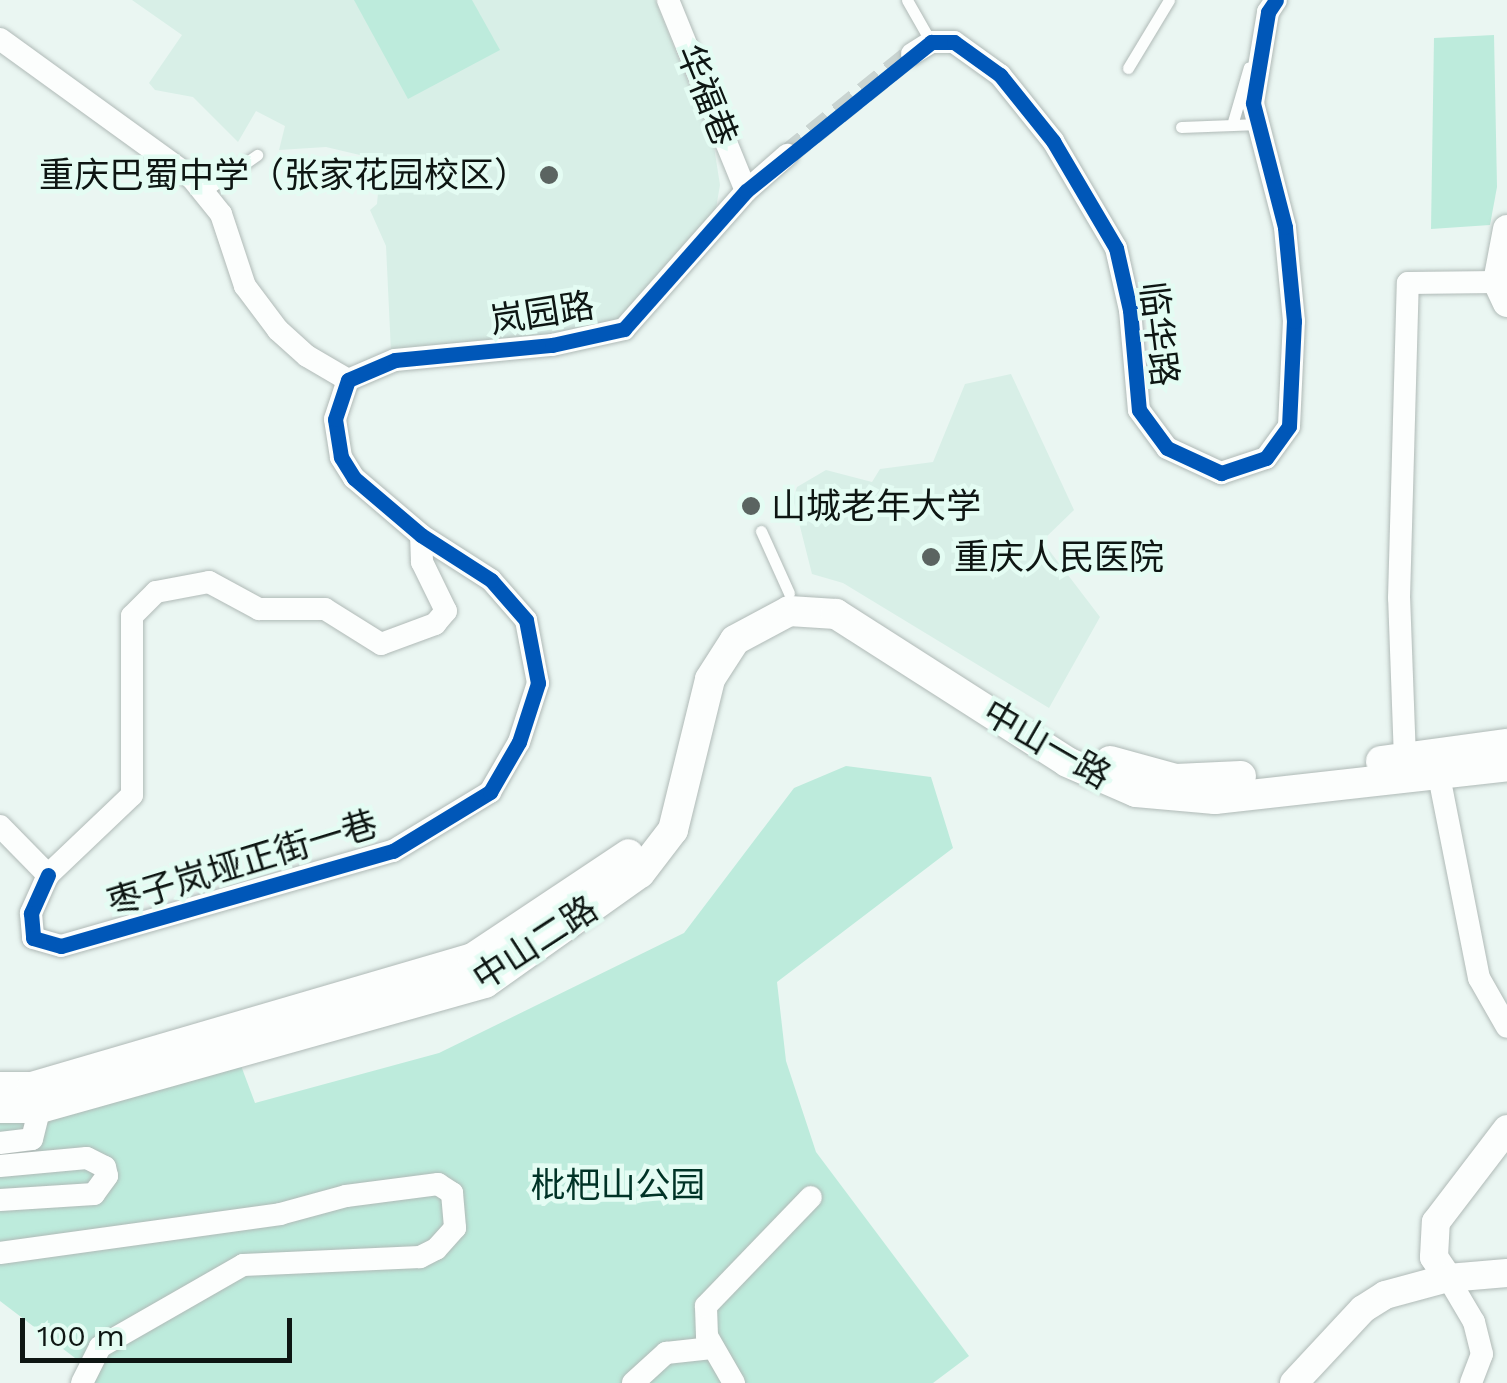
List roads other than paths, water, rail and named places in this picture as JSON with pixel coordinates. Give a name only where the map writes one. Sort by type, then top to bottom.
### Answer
[{"type":"main road","name":"中山一路","points":[[789,602],[834,596],[1076,744],[1135,771],[1214,778],[1405,759],[1507,744]]},
{"type":"main road","name":"中山一路","points":[[789,602],[836,614],[1067,762],[1136,792],[1215,800],[1507,766]]},
{"type":"main road","name":"中山二路","points":[[0,1087],[32,1087],[473,958],[623,861],[655,825],[704,657],[734,619],[789,602]]},
{"type":"main road","name":"中山二路","points":[[0,1108],[40,1108],[485,983],[640,872],[672,830],[710,679],[735,640],[789,602]]},
{"type":"street","name":"华福巷","points":[[668,0],[746,191]]},
{"type":"street","name":"临华路","points":[[922,48],[954,42],[1000,75],[1052,141],[1116,248],[1130,310],[1139,410],[1167,448],[1221,474],[1266,458],[1289,426],[1294,321],[1286,246],[1254,103],[1268,12],[1276,0]]},
{"type":"street","points":[[0,39],[204,192],[221,214],[246,286],[278,330],[306,356],[348,380]]},
{"type":"street","name":"岚园路","points":[[348,380],[395,360],[552,345],[624,328],[746,191],[787,155]]},
{"type":"street","points":[[1405,759],[1399,598],[1408,283],[1502,292],[1507,229]]},
{"type":"street","name":"枣子岚垭正街一巷","points":[[48,875],[31,913],[33,938],[61,946],[394,851],[490,792],[519,742],[538,684],[526,620],[491,580],[420,535],[354,478],[341,456],[336,419],[348,380]]},
{"type":"street","points":[[0,826],[48,875],[132,794],[132,616],[156,592],[209,582],[259,609],[326,609],[380,644],[434,624],[446,611],[422,562],[420,535]]},
{"type":"street","points":[[1439,776],[1480,978],[1507,1027]]},
{"type":"street","points":[[0,1143],[32,1138],[40,1108]]},
{"type":"street","points":[[1472,1383],[1482,1354],[1474,1322],[1434,1257],[1436,1222],[1507,1130]]},
{"type":"street","points":[[0,1166],[87,1158],[105,1166],[107,1176],[94,1194],[0,1200]]},
{"type":"street","points":[[0,1253],[280,1214],[346,1196],[438,1184],[452,1193],[455,1228],[436,1249],[420,1256],[243,1265],[100,1347],[82,1383]]},
{"type":"street","points":[[734,1383],[712,1348],[703,1321],[714,1293],[811,1197]]},
{"type":"street","points":[[1294,1383],[1363,1309],[1406,1286],[1507,1273]]},
{"type":"street","points":[[633,1383],[666,1353],[712,1348]]},
{"type":"lane","points":[[907,0],[922,48]]},
{"type":"lane","points":[[1128,68],[1169,0]]},
{"type":"lane","points":[[1232,125],[1268,0]]},
{"type":"lane","points":[[1181,128],[1259,124]]},
{"type":"lane","points":[[204,192],[257,156]]},
{"type":"lane","points":[[761,531],[789,602]]},
{"type":"tunnel","points":[[787,155],[912,54]]},
{"type":"place","name":"重庆巴蜀中学（张家花园校区）","points":[[549,175]]},
{"type":"place","name":"山城老年大学","points":[[751,506]]},
{"type":"place","name":"重庆人民医院","points":[[931,557]]},
{"type":"park label","name":"枇杷山公园","points":[[618,1185]]}]
